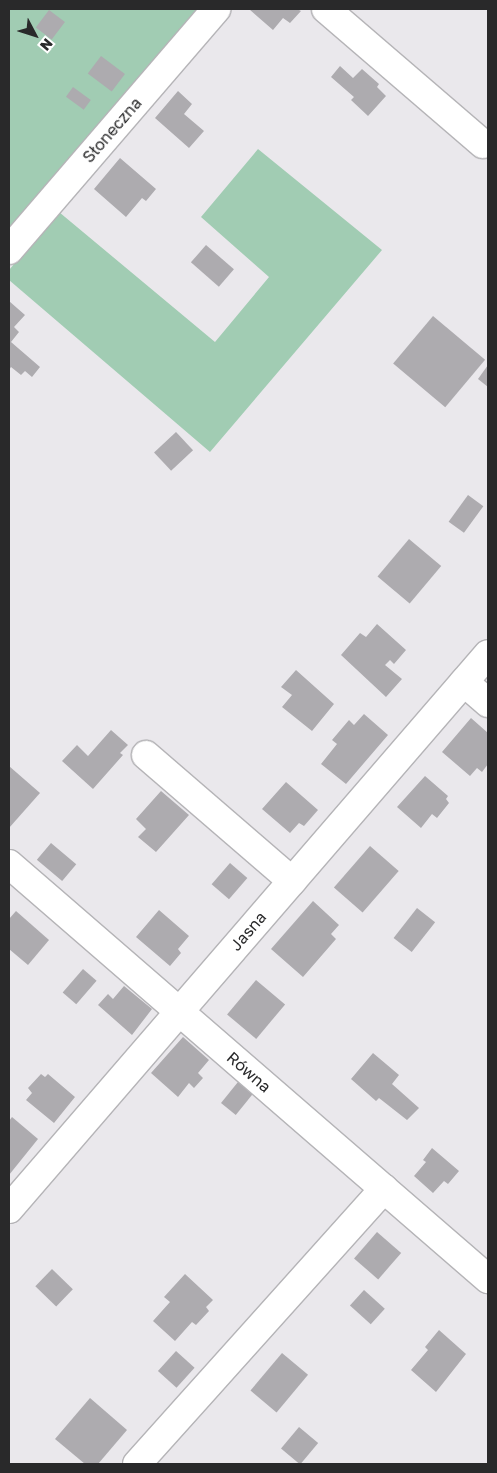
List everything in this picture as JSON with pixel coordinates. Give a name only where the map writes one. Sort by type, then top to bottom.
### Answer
[{"type":"street","name":"Słoneczna","points":[[9,250],[216,9]]},
{"type":"street","points":[[326,9],[483,144]]},
{"type":"street","name":"Jasna","points":[[9,1209],[488,654]]},
{"type":"street","points":[[464,682],[488,703]]},
{"type":"street","points":[[146,755],[292,881]]},
{"type":"street","name":"Równa","points":[[9,864],[488,1279]]},
{"type":"street","points":[[137,1464],[384,1190]]},
{"type":"green space","points":[[9,9],[200,9],[9,230]]},
{"type":"green space","points":[[258,149],[382,250],[210,452],[9,280],[9,270],[59,212],[215,342],[269,277],[201,217]]},
{"type":"building","points":[[249,9],[297,9],[301,11],[290,23],[283,18],[273,30]]},
{"type":"building","points":[[49,10],[65,22],[52,40],[36,28]]},
{"type":"building","points":[[101,56],[125,74],[112,92],[88,74]]},
{"type":"building","points":[[340,66],[353,78],[362,69],[379,84],[377,87],[386,96],[368,116],[351,100],[354,97],[331,77]]},
{"type":"building","points":[[73,87],[91,100],[84,110],[66,97]]},
{"type":"building","points":[[178,91],[192,104],[184,114],[204,131],[189,148],[155,118]]},
{"type":"building","points":[[120,158],[156,189],[146,201],[142,198],[126,217],[94,189]]},
{"type":"building","points":[[206,245],[234,269],[219,287],[191,262]]},
{"type":"building","points":[[9,301],[25,315],[14,327],[19,332],[11,342],[40,367],[32,377],[25,371],[21,375],[11,367],[9,370]]},
{"type":"building","points":[[433,316],[485,360],[445,407],[393,363]]},
{"type":"building","points":[[488,365],[488,387],[478,379]]},
{"type":"building","points":[[176,432],[193,450],[171,471],[154,452]]},
{"type":"building","points":[[468,495],[483,506],[464,533],[449,522]]},
{"type":"building","points":[[409,539],[441,566],[410,604],[378,577]]},
{"type":"building","points":[[377,624],[406,650],[394,664],[390,660],[385,665],[402,679],[386,697],[341,655],[360,633],[366,637]]},
{"type":"building","points":[[296,670],[334,704],[312,731],[282,707],[292,695],[281,687]]},
{"type":"building","points":[[364,714],[388,735],[346,784],[321,764],[337,744],[332,740],[349,720],[354,725]]},
{"type":"building","points":[[471,718],[488,733],[488,764],[482,772],[477,768],[470,776],[442,752]]},
{"type":"building","points":[[111,730],[128,745],[120,753],[123,755],[93,789],[62,761],[77,745],[88,756]]},
{"type":"building","points":[[9,766],[40,793],[9,828]]},
{"type":"building","points":[[425,776],[448,796],[446,799],[449,803],[437,818],[432,814],[421,828],[397,807]]},
{"type":"building","points":[[286,782],[318,810],[304,826],[299,823],[290,833],[262,809]]},
{"type":"building","points":[[161,791],[189,815],[156,852],[138,837],[146,829],[136,819]]},
{"type":"building","points":[[51,843],[76,864],[62,881],[37,860]]},
{"type":"building","points":[[370,846],[399,871],[363,912],[334,888]]},
{"type":"building","points":[[230,863],[247,878],[229,899],[212,884]]},
{"type":"building","points":[[313,901],[339,925],[331,934],[336,939],[303,977],[271,949]]},
{"type":"building","points":[[417,908],[435,922],[412,952],[394,938]]},
{"type":"building","points":[[159,910],[189,936],[178,949],[181,953],[170,966],[136,937]]},
{"type":"building","points":[[16,911],[49,940],[28,965],[9,949],[9,919]]},
{"type":"building","points":[[83,969],[97,981],[76,1004],[63,992]]},
{"type":"building","points":[[256,980],[285,1004],[256,1039],[227,1014]]},
{"type":"building","points":[[124,986],[152,1009],[132,1035],[98,1005],[108,994],[113,999]]},
{"type":"building","points":[[183,1037],[209,1060],[198,1073],[203,1078],[194,1088],[189,1083],[178,1097],[151,1073]]},
{"type":"building","points":[[373,1053],[399,1075],[392,1084],[419,1108],[407,1120],[379,1098],[376,1101],[351,1079]]},
{"type":"building","points":[[41,1074],[45,1077],[48,1074],[75,1097],[54,1123],[26,1100],[32,1093],[28,1088]]},
{"type":"building","points":[[238,1082],[253,1094],[236,1115],[221,1103]]},
{"type":"building","points":[[12,1117],[38,1139],[9,1175],[9,1121]]},
{"type":"building","points":[[432,1148],[459,1171],[448,1184],[444,1181],[433,1193],[414,1176],[426,1162],[423,1160]]},
{"type":"building","points":[[377,1232],[401,1253],[378,1279],[354,1258]]},
{"type":"building","points":[[52,1269],[73,1289],[56,1306],[35,1286]]},
{"type":"building","points":[[185,1274],[213,1300],[206,1307],[209,1311],[196,1325],[192,1322],[175,1341],[153,1321],[170,1302],[164,1297]]},
{"type":"building","points":[[364,1290],[385,1309],[371,1324],[350,1306]]},
{"type":"building","points":[[439,1330],[466,1354],[436,1392],[411,1370],[428,1350],[425,1347]]},
{"type":"building","points":[[176,1351],[195,1368],[177,1388],[158,1371]]},
{"type":"building","points":[[282,1353],[308,1375],[277,1412],[251,1391]]},
{"type":"building","points":[[90,1398],[127,1430],[98,1464],[85,1464],[55,1439]]},
{"type":"building","points":[[299,1427],[318,1443],[301,1464],[281,1448]]}]
